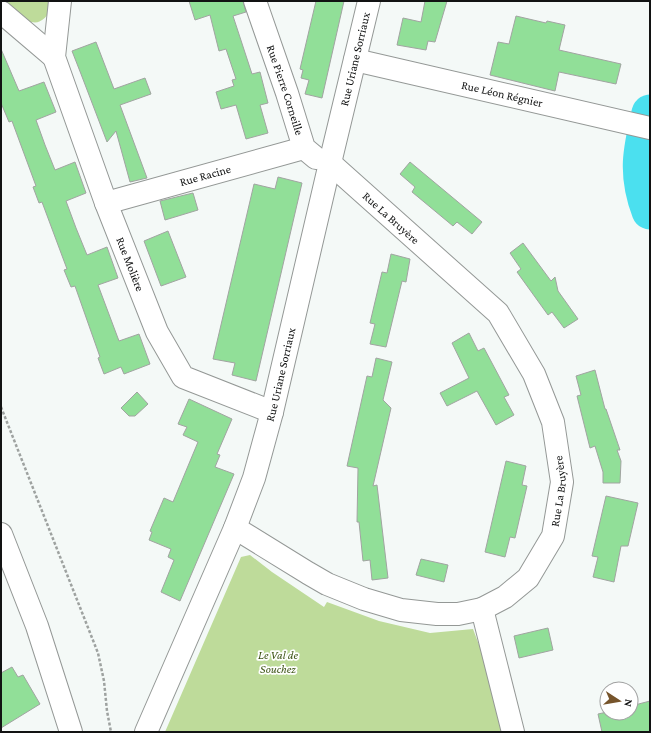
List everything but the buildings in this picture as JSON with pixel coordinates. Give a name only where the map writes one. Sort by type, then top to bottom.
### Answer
[{"type":"street","name":"Rue Molière","points":[[60,1],[54,57],[106,203],[157,332],[183,377],[272,412]]},
{"type":"street","name":"Rue Pierre Corneille","points":[[255,1],[288,93],[304,148],[329,166]]},
{"type":"street","name":"Rue Uriane Sorriaux","points":[[146,732],[236,528],[254,478],[272,412],[368,1]]},
{"type":"street","points":[[1,12],[54,57]]},
{"type":"street","name":"Rue Léon Régnier","points":[[355,60],[650,128]]},
{"type":"street","name":"Rue Racine","points":[[106,203],[304,148]]},
{"type":"street","name":"Rue La Bruyère","points":[[236,528],[327,584],[364,599],[402,610],[436,614],[458,614],[482,609],[505,597],[528,578],[553,536],[562,482],[553,422],[534,374],[498,313],[329,166]]},
{"type":"street","points":[[1,534],[37,626],[71,732]]},
{"type":"street","points":[[482,609],[513,732]]},
{"type":"path","points":[[1,406],[98,653],[104,681],[111,732]]},
{"type":"green space","points":[[3,1],[55,1],[43,19],[37,22],[31,22],[18,14]]},
{"type":"green space","name":"Le Val de Souchez","points":[[250,555],[272,572],[324,607],[327,602],[379,621],[430,633],[473,629],[484,658],[502,732],[165,732],[241,557]]},
{"type":"water","points":[[635,145],[650,148],[647,165],[647,178],[650,190],[650,228],[636,195],[632,164]]},
{"type":"waterway","points":[[650,113],[644,139],[641,162],[643,185],[650,211]]}]
